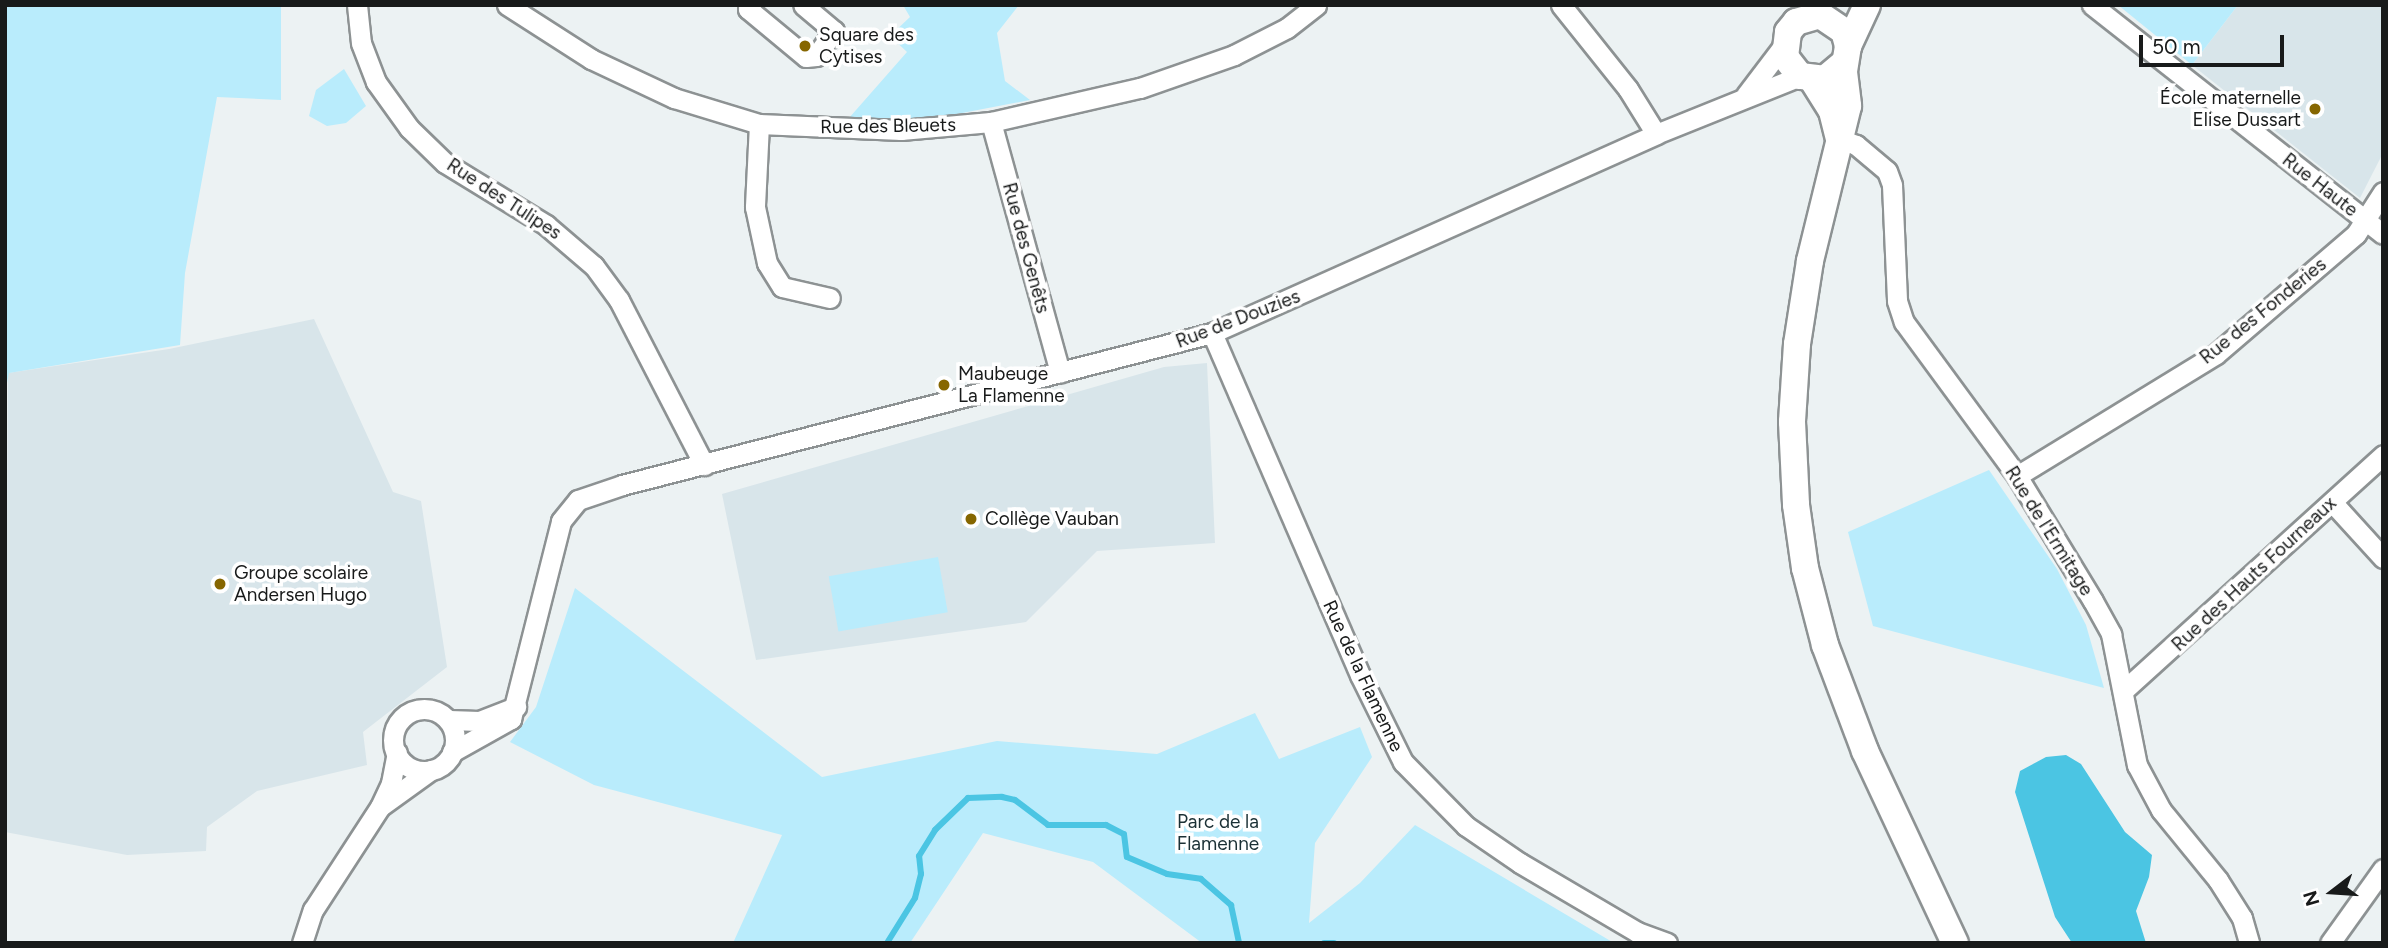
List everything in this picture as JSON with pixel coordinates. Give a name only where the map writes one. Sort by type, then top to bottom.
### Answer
[{"type":"main road","points":[[1784,5],[1791,68],[1806,78],[1832,111],[1839,139]]},
{"type":"main road","points":[[1806,78],[1825,79],[1846,55],[1867,5]]},
{"type":"main road","points":[[1786,38],[1807,16],[1829,11],[1844,30],[1848,106],[1810,261],[1797,345],[1793,465],[1805,568],[1825,645],[1865,751],[1954,942]]},
{"type":"street","name":"Rue des Tulipes","points":[[357,5],[361,43],[376,82],[409,128],[446,163],[546,225],[594,266],[619,300],[704,465]]},
{"type":"street","name":"Rue des Bleuets","points":[[507,5],[528,11],[591,59],[674,98],[759,124],[901,130],[991,122],[1079,104],[1183,75],[1287,27],[1316,5]]},
{"type":"street","points":[[751,5],[748,9],[806,57],[816,56],[834,31],[803,5]]},
{"type":"street","points":[[1561,5],[1628,89],[1656,134]]},
{"type":"street","name":"Rue Haute","points":[[2092,5],[2383,234]]},
{"type":"street","name":"Rue de Douzies","points":[[1746,95],[1786,38]]},
{"type":"street","name":"Rue de Douzies","points":[[517,706],[561,521],[579,500],[622,485],[1212,333],[1746,95],[1806,78]]},
{"type":"street","name":"Rue des Genêts","points":[[991,122],[1060,373]]},
{"type":"street","points":[[759,124],[755,207],[767,263],[782,287],[830,298]]},
{"type":"street","name":"Rue de l'Ermitage","points":[[1839,139],[1856,145],[1887,171],[1892,185],[1897,301],[1904,322],[2017,476],[2111,634],[2137,765],[2161,810],[2218,880],[2242,918],[2249,943]]},
{"type":"street","name":"Rue des Fonderies","points":[[2017,476],[2216,354],[2356,234],[2383,192]]},
{"type":"street","name":"Rue de la Flamenne","points":[[1212,333],[1360,675],[1403,762],[1466,826],[1509,856],[1637,932],[1667,943]]},
{"type":"street","name":"Rue des Hauts Fourneaux","points":[[2123,691],[2383,455]]},
{"type":"street","points":[[2332,502],[2383,558]]},
{"type":"street","points":[[302,943],[313,910],[380,807],[391,783],[397,753],[395,729],[408,713],[428,709],[449,720],[479,721],[517,706]]},
{"type":"street","points":[[380,807],[452,752],[511,719],[517,706]]},
{"type":"street","points":[[449,720],[454,734],[452,752]]},
{"type":"street","points":[[397,753],[412,769],[431,770]]},
{"type":"street","points":[[2330,943],[2383,869]]},
{"type":"shaded area","name":"École maternelle Elise Dussart","points":[[2238,5],[2383,5],[2383,153],[2360,198],[2192,65]]},
{"type":"shaded area","name":"Groupe scolaire Andersen Hugo","points":[[314,319],[393,492],[421,501],[447,667],[363,732],[367,765],[257,791],[207,827],[206,851],[127,855],[5,832],[8,373],[169,349]]},
{"type":"shaded area","name":"Collège Vauban","points":[[1207,363],[1215,543],[1097,551],[1026,622],[756,660],[722,494],[1164,367]]},
{"type":"green space","points":[[5,5],[281,5],[281,100],[217,97],[185,273],[180,345],[9,373],[5,393]]},
{"type":"green space","points":[[903,5],[1019,5],[997,33],[1005,81],[1030,100],[931,119],[849,118],[907,52],[890,36],[910,17]]},
{"type":"green space","points":[[2118,5],[2238,5],[2192,65]]},
{"type":"green space","points":[[344,69],[366,106],[346,123],[327,126],[309,116],[316,90]]},
{"type":"green space","points":[[1989,470],[2057,569],[2086,625],[2104,688],[1873,626],[1848,532]]},
{"type":"green space","points":[[938,557],[948,612],[838,631],[829,576]]},
{"type":"green space","name":"Parc de la Flamenne","points":[[575,588],[822,777],[997,741],[1157,754],[1255,713],[1279,759],[1360,727],[1372,757],[1315,843],[1309,923],[1360,883],[1415,825],[1614,943],[1202,943],[1093,862],[983,833],[910,943],[733,943],[782,835],[594,785],[510,742],[536,707]]},
{"type":"water","points":[[2066,755],[2081,764],[2125,832],[2152,855],[2149,877],[2136,911],[2146,943],[2072,943],[2055,917],[2015,792],[2020,771],[2046,757]]},
{"type":"waterway","points":[[887,943],[915,898],[921,874],[919,856],[935,830],[968,798],[1002,797],[1015,800],[1048,825],[1106,825],[1124,834],[1127,857],[1167,874],[1201,879],[1231,905],[1239,943]]},
{"type":"waterway","points":[[1324,943],[1334,943]]},
{"type":"place","name":"Square des Cytises","points":[[805,46]]},
{"type":"place","name":"École maternelle Elise Dussart","points":[[2315,109]]},
{"type":"place","name":"Maubeuge La Flamenne","points":[[944,385]]},
{"type":"place","name":"Collège Vauban","points":[[971,519]]},
{"type":"place","name":"Groupe scolaire Andersen Hugo","points":[[220,584]]}]
